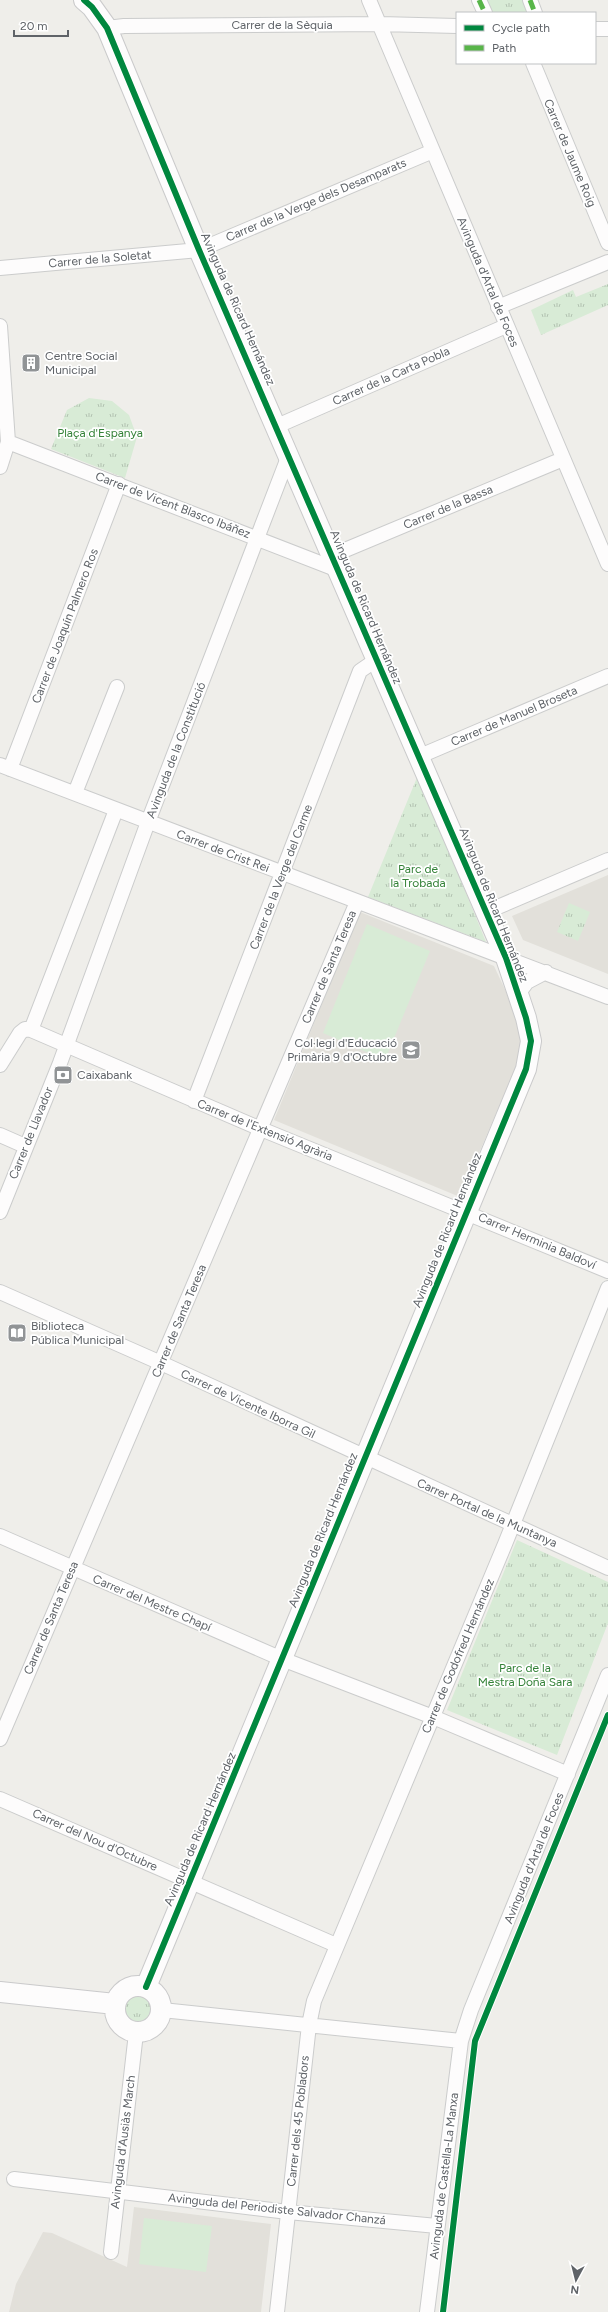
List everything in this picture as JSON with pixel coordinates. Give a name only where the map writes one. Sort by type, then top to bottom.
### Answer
[{"type":"street","name":"Avinguda de Ricard Hernández","points":[[84,0],[105,24]]},
{"type":"street","name":"Avinguda de Ricard Hernández","points":[[102,0],[105,24],[199,250],[277,426],[376,660],[420,756],[506,958],[531,1041],[526,1069],[146,1987]]},
{"type":"street","name":"Avinguda d'Artal de Foces","points":[[369,0],[506,326],[607,559]]},
{"type":"street","points":[[479,0],[485,12]]},
{"type":"street","points":[[530,0],[535,12]]},
{"type":"street","name":"Carrer de la Sèquia","points":[[105,24],[124,26],[380,24],[456,26]]},
{"type":"street","points":[[596,29],[608,29]]},
{"type":"street","name":"Carrer de Jaume Roig","points":[[533,64],[608,243]]},
{"type":"street","name":"Carrer de la Verge dels Desamparats","points":[[199,250],[433,151]]},
{"type":"street","name":"Carrer de la Soletat","points":[[0,268],[199,250]]},
{"type":"street","points":[[498,307],[608,262]]},
{"type":"street","points":[[0,326],[8,442],[0,467]]},
{"type":"street","name":"Carrer de la Carta Pobla","points":[[277,426],[506,326]]},
{"type":"street","name":"Carrer de Vicent Blasco Ibáñez","points":[[8,442],[258,538],[336,563]]},
{"type":"street","name":"Avinguda de la Constitució","points":[[66,1046],[148,822],[289,455]]},
{"type":"street","name":"Carrer de la Bassa","points":[[336,563],[563,459]]},
{"type":"street","name":"Carrer de Joaquín Palmero Ros","points":[[5,767],[120,484]]},
{"type":"street","name":"Carrer de la Verge del Carme","points":[[194,1101],[360,671],[376,660]]},
{"type":"street","name":"Carrer de Manuel Broseta","points":[[420,756],[608,676]]},
{"type":"street","points":[[75,793],[117,687]]},
{"type":"street","name":"Carrer de Crist Rei","points":[[5,767],[357,902],[546,972],[608,997]]},
{"type":"street","points":[[31,1030],[116,810]]},
{"type":"street","points":[[486,912],[608,860]]},
{"type":"street","name":"Carrer de Santa Teresa","points":[[0,1739],[357,902]]},
{"type":"street","points":[[518,994],[527,982],[546,972]]},
{"type":"street","points":[[0,1065],[20,1033],[25,1029],[31,1030],[66,1046]]},
{"type":"street","name":"Carrer de l'Extensió Agrària","points":[[66,1046],[261,1129],[466,1211]]},
{"type":"street","name":"Carrer de Llavador","points":[[0,1212],[66,1046]]},
{"type":"street","points":[[0,1135],[26,1146]]},
{"type":"street","name":"Carrer Herminia Baldoví","points":[[466,1211],[608,1271]]},
{"type":"street","name":"Carrer de Godofred Hernández","points":[[309,2025],[314,2001],[336,1945],[513,1525],[608,1288]]},
{"type":"street","name":"Carrer de Vicente Iborra Gil","points":[[0,1292],[161,1363],[365,1458]]},
{"type":"street","name":"Carrer Portal de la Muntanya","points":[[365,1458],[608,1568]]},
{"type":"street","name":"Carrer del Mestre Chapí","points":[[0,1536],[282,1659],[433,1717],[568,1774]]},
{"type":"street","name":"Avinguda d'Artal de Foces","points":[[461,2041],[471,2010],[608,1675]]},
{"type":"street","name":"Carrer del Nou d'Octubre","points":[[0,1799],[336,1945]]},
{"type":"street","points":[[133,1987],[146,1987],[158,1996],[162,2010],[159,2022],[154,2027],[149,2031],[136,2033],[122,2026],[115,2012],[116,2004],[118,1998],[127,1989],[133,1987]]},
{"type":"street","points":[[0,1992],[116,2004]]},
{"type":"street","points":[[162,2010],[461,2041]]},
{"type":"street","name":"Carrer dels 45 Pobladors","points":[[277,2312],[309,2025]]},
{"type":"street","name":"Avinguda d'Ausiàs March","points":[[111,2252],[136,2033]]},
{"type":"street","name":"Avinguda de Castella-La Manxa","points":[[427,2312],[461,2041]]},
{"type":"street","name":"Avinguda del Periodiste Salvador Chanzá","points":[[14,2179],[288,2212],[437,2226]]},
{"type":"shaded area","points":[[608,875],[608,974],[523,940],[512,916]]},
{"type":"shaded area","name":"Col·legi d'Educació Primària 9 d'Octubre","points":[[360,912],[494,966],[516,1013],[520,1040],[519,1060],[460,1197],[274,1120]]},
{"type":"shaded area","points":[[134,2207],[271,2224],[261,2312],[9,2312],[16,2284],[43,2232],[52,2233],[127,2267]]},
{"type":"green space","points":[[486,0],[522,0],[528,12],[491,12]]},
{"type":"green space","points":[[608,284],[608,305],[541,335],[531,310],[573,290],[576,297]]},
{"type":"green space","name":"Plaça d'Espanya","points":[[89,398],[112,401],[129,415],[137,437],[125,478],[51,449],[67,410]]},
{"type":"green space","name":"Parc de la Trobada","points":[[418,775],[486,942],[368,897]]},
{"type":"green space","points":[[569,903],[590,912],[578,941],[557,932]]},
{"type":"green space","points":[[367,924],[430,951],[385,1060],[323,1033]]},
{"type":"green space","name":"Parc de la Mestra Doña Sara","points":[[517,1540],[608,1582],[608,1623],[557,1755],[447,1710]]},
{"type":"green space","points":[[139,1993],[151,1998],[156,2010],[151,2022],[139,2027],[127,2022],[122,2010],[127,1998]]},
{"type":"green space","points":[[144,2218],[212,2226],[206,2272],[139,2264]]},
{"type":"marked path","points":[[479,0],[485,12]]},
{"type":"marked path","points":[[530,0],[535,12]]},
{"type":"cycle path","points":[[84,0],[92,7],[107,28],[199,250],[506,958],[526,1018],[531,1041],[526,1069],[146,1987]]},
{"type":"cycle path","points":[[443,2312],[475,2041],[608,1715]]},
{"type":"place","name":"Centre Social Municipal","points":[[31,363]]},
{"type":"place","name":"Col·legi d'Educació Primària 9 d'Octubre","points":[[411,1050]]},
{"type":"place","name":"Caixabank","points":[[63,1075]]},
{"type":"place","name":"Biblioteca Pública Municipal","points":[[17,1333]]}]
